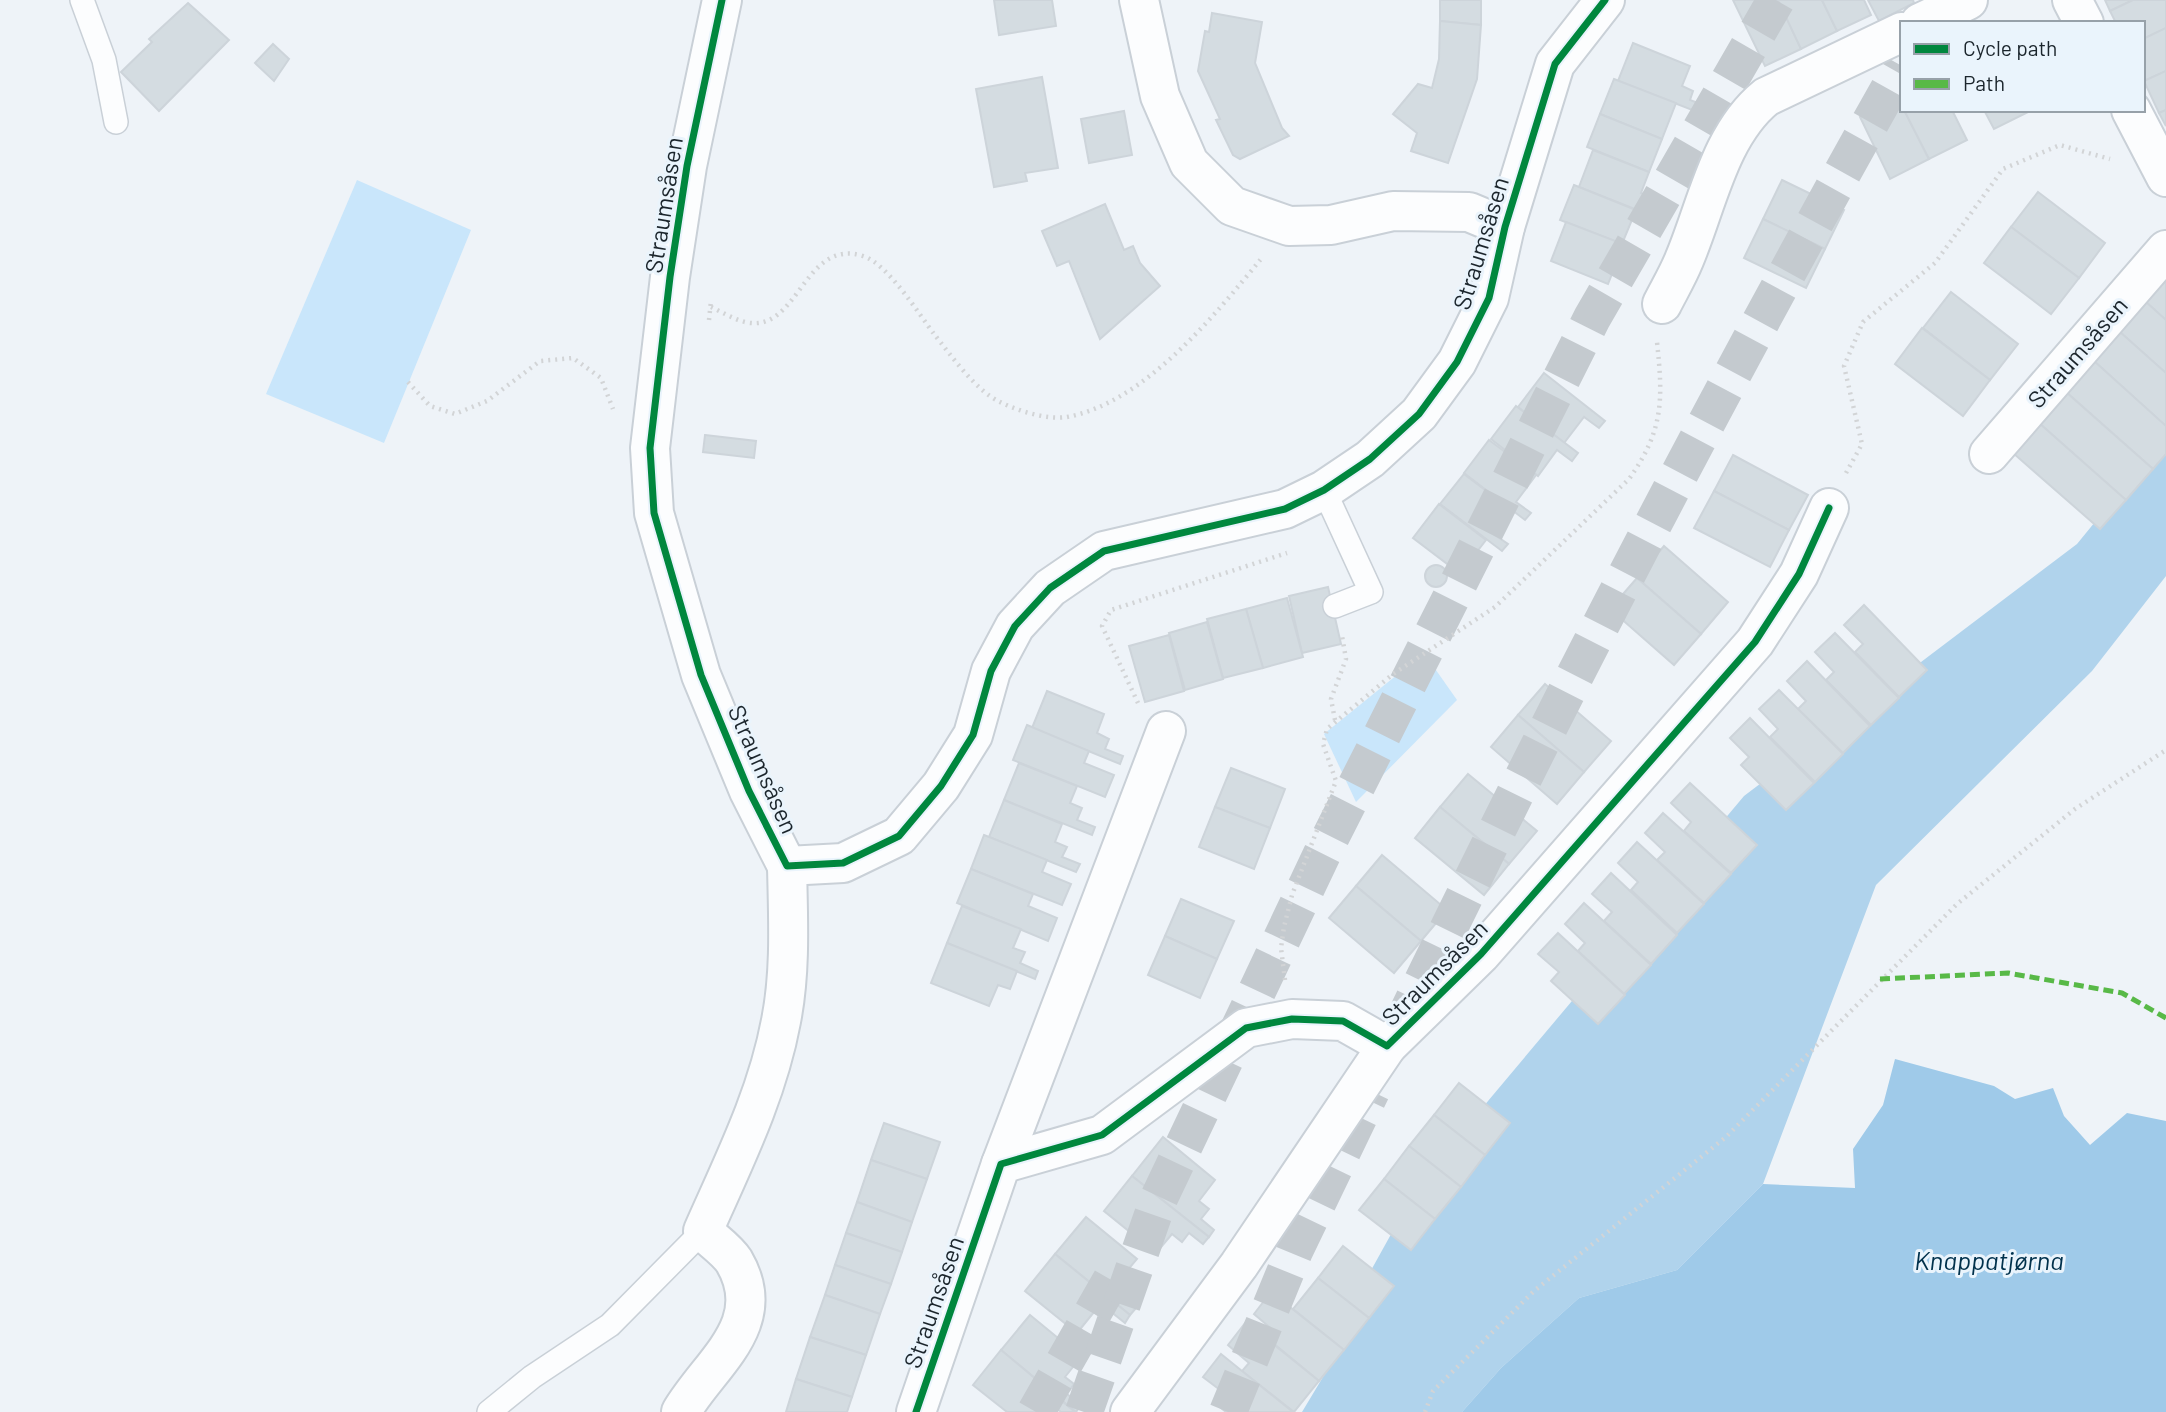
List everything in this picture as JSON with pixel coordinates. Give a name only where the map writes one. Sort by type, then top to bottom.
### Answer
[{"type":"street","name":"Straumsåsen","points":[[702,1231],[761,1100],[782,1020],[788,934],[787,866],[749,791],[701,675],[654,513],[650,448],[670,276],[687,166],[722,0]]},
{"type":"street","name":"Straumsåsen","points":[[1139,0],[1160,96],[1189,163],[1232,206],[1289,226],[1331,225],[1393,211],[1469,212],[1505,227]]},
{"type":"street","name":"Straumsåsen","points":[[787,866],[843,863],[899,836],[941,786],[966,745],[972,735],[991,671],[1016,626],[1049,588],[1104,551],[1161,536],[1236,523],[1285,509],[1324,490],[1370,459],[1419,414],[1457,362],[1489,298],[1505,227],[1555,64],[1605,0]]},
{"type":"street","points":[[1924,21],[1968,0]]},
{"type":"street","points":[[2072,0],[2083,21]]},
{"type":"street","points":[[1662,304],[1683,262],[1725,152],[1750,110],[1766,97],[1900,33]]},
{"type":"street","points":[[2132,112],[2166,177]]},
{"type":"street","name":"Straumsåsen","points":[[1989,454],[2166,250]]},
{"type":"street","name":"Straumsåsen","points":[[1130,1412],[1239,1265],[1387,1046],[1481,954],[1755,642],[1799,574],[1829,508]]},
{"type":"street","name":"Straumsåsen","points":[[915,1412],[1001,1164],[1107,879],[1166,731]]},
{"type":"street","name":"Straumsåsen","points":[[1001,1164],[1102,1135],[1246,1028],[1292,1019],[1343,1021],[1387,1046]]},
{"type":"street","points":[[681,1412],[736,1340],[748,1301],[733,1260],[702,1231]]},
{"type":"lane","points":[[82,0],[104,60],[116,122]]},
{"type":"lane","points":[[1324,490],[1371,592],[1338,617]]},
{"type":"lane","points":[[489,1412],[532,1377],[610,1325],[702,1231]]},
{"type":"path","points":[[1829,508],[1863,444],[1844,366],[1863,322],[1935,264],[2003,169],[2060,145],[2113,160]]},
{"type":"path","points":[[711,307],[746,323],[768,321],[799,294],[825,258],[845,251],[867,257],[892,280],[959,365],[998,402],[1030,413],[1066,417],[1108,402],[1144,380],[1219,311],[1289,226]]},
{"type":"path","points":[[706,332],[711,307],[710,296]]},
{"type":"path","points":[[1292,1019],[1281,948],[1292,895],[1336,781],[1323,737],[1335,720],[1393,674],[1433,650],[1494,607],[1629,479],[1647,455],[1658,428],[1662,393],[1657,340],[1662,304]]},
{"type":"path","points":[[408,382],[430,406],[455,414],[487,401],[540,361],[573,358],[601,378],[614,412]]},
{"type":"path","points":[[1166,731],[1142,710],[1102,626],[1111,610],[1289,552]]},
{"type":"path","points":[[1335,720],[1331,699],[1346,659],[1338,617]]},
{"type":"path","points":[[1425,1412],[1433,1391],[1534,1291],[1726,1137],[1957,904],[2076,809],[2166,750]]},
{"type":"shaded area","points":[[357,180],[471,230],[384,443],[266,394]]},
{"type":"shaded area","points":[[2166,435],[2166,576],[2092,671],[1876,885],[1763,1184],[1677,1270],[1579,1298],[1501,1368],[1462,1412],[1302,1412],[1332,1362],[1354,1301],[1420,1182],[1744,796],[2077,544]]},
{"type":"shaded area","points":[[1424,653],[1457,700],[1356,802],[1324,734]]},
{"type":"water","name":"Knappatjørna","points":[[1895,1059],[1994,1086],[2015,1099],[2053,1088],[2064,1116],[2090,1145],[2127,1113],[2166,1121],[2166,1412],[1462,1412],[1501,1368],[1579,1298],[1677,1270],[1763,1184],[1855,1188],[1853,1149],[1883,1105]]},
{"type":"building","points":[[994,0],[1052,0],[1056,26],[999,35]]},
{"type":"building","points":[[1440,0],[1481,0],[1481,25],[1440,21]]},
{"type":"building","points":[[1733,0],[1778,0],[1801,49],[1765,66]]},
{"type":"building","points":[[1778,0],[1822,0],[1837,31],[1801,49]]},
{"type":"building","points":[[1822,0],[1864,0],[1871,15],[1837,31]]},
{"type":"building","points":[[1868,0],[1913,0],[1914,3],[1879,21]]},
{"type":"building","points":[[2105,0],[2133,0],[2110,11]]},
{"type":"building","points":[[2133,0],[2166,0],[2166,28],[2145,38],[2145,21],[2115,21],[2110,11]]},
{"type":"building","points":[[188,3],[229,40],[159,111],[121,72],[152,42],[149,39]]},
{"type":"building","points":[[1212,13],[1262,22],[1255,63],[1282,128],[1289,136],[1240,159],[1233,155],[1216,120],[1220,119],[1198,71],[1205,31],[1209,32]]},
{"type":"building","points":[[1440,21],[1481,25],[1477,79],[1448,163],[1411,151],[1417,133],[1393,114],[1418,84],[1432,88],[1439,59]]},
{"type":"building","points":[[2166,28],[2166,71],[2145,81],[2145,38]]},
{"type":"building","points":[[1633,43],[1690,66],[1682,86],[1693,91],[1690,100],[1708,107],[1705,115],[1618,81]]},
{"type":"building","points":[[273,44],[289,59],[274,81],[255,63]]},
{"type":"building","points":[[2166,71],[2166,110],[2159,113],[2145,81]]},
{"type":"building","points":[[1042,77],[1058,168],[1025,173],[1027,181],[994,187],[976,89]]},
{"type":"building","points":[[1614,79],[1676,103],[1662,139],[1600,114]]},
{"type":"building","points":[[1898,98],[1900,112],[1905,112],[1929,159],[1890,179],[1860,117]]},
{"type":"building","points":[[2166,110],[2166,126],[2159,113]]},
{"type":"building","points":[[1124,111],[1132,155],[1089,163],[1081,119]]},
{"type":"building","points":[[1905,112],[1953,112],[1967,140],[1929,159]]},
{"type":"building","points":[[1985,112],[2028,112],[1994,129]]},
{"type":"building","points":[[1600,114],[1662,139],[1649,172],[1587,147]]},
{"type":"building","points":[[1593,150],[1649,172],[1641,193],[1654,197],[1650,208],[1668,214],[1665,221],[1579,187]]},
{"type":"building","points":[[1782,180],[1844,210],[1825,249],[1763,219]]},
{"type":"building","points":[[1574,185],[1636,210],[1622,244],[1560,220]]},
{"type":"building","points":[[2038,192],[2105,243],[2079,278],[2011,227]]},
{"type":"building","points":[[1105,204],[1124,250],[1133,246],[1140,263],[1160,286],[1100,339],[1069,261],[1057,266],[1042,231]]},
{"type":"building","points":[[1763,219],[1825,249],[1806,288],[1744,258]]},
{"type":"building","points":[[1566,222],[1636,249],[1628,269],[1616,264],[1608,284],[1551,261]]},
{"type":"building","points":[[2011,227],[2079,278],[2051,314],[1984,263]]},
{"type":"building","points":[[2166,279],[2166,320],[2146,302]]},
{"type":"building","points":[[1951,292],[2018,344],[1990,380],[1923,328]]},
{"type":"building","points":[[2146,302],[2166,320],[2166,373],[2120,332]]},
{"type":"building","points":[[1922,328],[1990,380],[1963,416],[1895,364]]},
{"type":"building","points":[[2120,332],[2166,373],[2166,426],[2094,361]]},
{"type":"building","points":[[2094,361],[2166,426],[2166,454],[2153,469],[2066,392]]},
{"type":"building","points":[[1544,373],[1605,421],[1599,428],[1584,417],[1564,443],[1518,407]]},
{"type":"building","points":[[2066,392],[2153,469],[2126,500],[2039,423]]},
{"type":"building","points":[[1516,406],[1578,453],[1572,461],[1557,450],[1538,476],[1491,439]]},
{"type":"building","points":[[2039,423],[2126,500],[2100,529],[2013,453]]},
{"type":"building","points":[[705,435],[756,441],[754,458],[703,452]]},
{"type":"building","points":[[1489,440],[1536,475],[1516,502],[1531,513],[1525,520],[1464,473]]},
{"type":"building","points":[[1733,455],[1808,495],[1789,530],[1714,491]]},
{"type":"building","points":[[1464,474],[1510,509],[1492,533],[1508,544],[1502,551],[1440,504]]},
{"type":"building","points":[[1714,491],[1789,530],[1770,567],[1694,528]]},
{"type":"building","points":[[1439,504],[1486,540],[1466,566],[1481,577],[1475,585],[1413,538]]},
{"type":"building","points":[[1664,546],[1728,602],[1701,634],[1637,578]]},
{"type":"building","points":[[1436,565],[1444,568],[1447,576],[1444,584],[1436,587],[1428,584],[1425,576],[1428,568]]},
{"type":"building","points":[[1637,578],[1701,634],[1674,665],[1610,609]]},
{"type":"building","points":[[1328,587],[1341,644],[1302,653],[1289,596]]},
{"type":"building","points":[[1287,598],[1303,657],[1263,668],[1246,609]]},
{"type":"building","points":[[1864,605],[1927,670],[1899,697],[1855,652],[1863,644],[1844,625]]},
{"type":"building","points":[[1246,609],[1263,668],[1223,678],[1207,619]]},
{"type":"building","points":[[1207,622],[1223,679],[1185,690],[1169,633]]},
{"type":"building","points":[[1835,633],[1899,698],[1871,725],[1826,680],[1834,672],[1815,652]]},
{"type":"building","points":[[1169,635],[1184,691],[1145,702],[1129,646]]},
{"type":"building","points":[[1807,661],[1870,726],[1843,753],[1798,709],[1806,701],[1787,681]]},
{"type":"building","points":[[1545,684],[1611,741],[1584,772],[1518,715]]},
{"type":"building","points":[[1779,690],[1843,754],[1815,782],[1770,737],[1778,729],[1759,709]]},
{"type":"building","points":[[1047,691],[1104,714],[1097,733],[1109,739],[1105,749],[1123,756],[1120,764],[1032,728]]},
{"type":"building","points":[[1518,715],[1584,772],[1557,804],[1491,747]]},
{"type":"building","points":[[1750,718],[1814,783],[1786,810],[1741,765],[1749,757],[1730,738]]},
{"type":"building","points":[[1027,725],[1089,751],[1084,763],[1114,775],[1105,797],[1013,760]]},
{"type":"building","points":[[1019,763],[1077,786],[1070,803],[1082,808],[1077,820],[1095,827],[1092,835],[1004,800]]},
{"type":"building","points":[[1231,768],[1285,789],[1270,828],[1215,807]]},
{"type":"building","points":[[1468,774],[1537,831],[1509,864],[1440,807]]},
{"type":"building","points":[[1690,783],[1757,845],[1731,873],[1684,831],[1691,822],[1671,803]]},
{"type":"building","points":[[1004,800],[1062,824],[1055,842],[1067,847],[1062,857],[1080,864],[1076,872],[989,837]]},
{"type":"building","points":[[1215,807],[1270,828],[1254,869],[1199,847]]},
{"type":"building","points":[[1440,807],[1509,864],[1484,895],[1415,838]]},
{"type":"building","points":[[1663,813],[1731,874],[1704,903],[1657,860],[1665,852],[1645,833]]},
{"type":"building","points":[[984,835],[1047,860],[1042,872],[1071,884],[1062,905],[971,869]]},
{"type":"building","points":[[1637,842],[1704,904],[1677,933],[1631,890],[1638,882],[1618,863]]},
{"type":"building","points":[[1382,855],[1447,910],[1421,941],[1356,886]]},
{"type":"building","points":[[971,869],[1033,894],[1028,906],[1057,918],[1048,941],[957,903]]},
{"type":"building","points":[[1611,873],[1677,935],[1651,964],[1604,921],[1612,912],[1592,894]]},
{"type":"building","points":[[1356,886],[1421,941],[1394,973],[1329,918]]},
{"type":"building","points":[[1181,899],[1234,921],[1217,959],[1165,936]]},
{"type":"building","points":[[1584,903],[1651,965],[1624,994],[1578,951],[1585,943],[1565,924]]},
{"type":"building","points":[[962,906],[1021,929],[1013,948],[1025,952],[1020,963],[1038,971],[1035,979],[947,943]]},
{"type":"building","points":[[1558,933],[1625,995],[1598,1024],[1551,981],[1559,972],[1538,954]]},
{"type":"building","points":[[1165,936],[1217,959],[1200,998],[1148,975]]},
{"type":"building","points":[[947,943],[1017,971],[1010,989],[998,985],[989,1006],[931,983]]},
{"type":"building","points":[[1459,1083],[1510,1123],[1485,1155],[1434,1115]]},
{"type":"building","points":[[1434,1115],[1485,1155],[1461,1187],[1409,1146]]},
{"type":"building","points":[[884,1123],[940,1142],[927,1179],[871,1160]]},
{"type":"building","points":[[1163,1137],[1215,1180],[1199,1201],[1209,1209],[1201,1219],[1214,1230],[1209,1237],[1132,1176]]},
{"type":"building","points":[[1409,1146],[1461,1187],[1435,1219],[1384,1179]]},
{"type":"building","points":[[871,1160],[927,1179],[912,1222],[857,1202]]},
{"type":"building","points":[[1132,1176],[1209,1237],[1203,1244],[1189,1233],[1182,1242],[1172,1234],[1156,1253],[1104,1211]]},
{"type":"building","points":[[1384,1179],[1435,1219],[1411,1250],[1359,1210]]},
{"type":"building","points":[[857,1202],[912,1222],[902,1252],[846,1233]]},
{"type":"building","points":[[1086,1217],[1137,1259],[1120,1279],[1130,1287],[1122,1296],[1136,1308],[1130,1315],[1055,1254]]},
{"type":"building","points":[[846,1233],[902,1252],[891,1284],[835,1265]]},
{"type":"building","points":[[1343,1246],[1394,1286],[1369,1318],[1318,1278]]},
{"type":"building","points":[[1055,1254],[1130,1315],[1125,1323],[1110,1311],[1103,1319],[1094,1312],[1077,1333],[1025,1291]]},
{"type":"building","points":[[835,1265],[891,1284],[880,1314],[825,1295]]},
{"type":"building","points":[[1318,1278],[1369,1318],[1344,1350],[1293,1309]]},
{"type":"building","points":[[1271,1292],[1344,1350],[1319,1381],[1268,1339],[1274,1331],[1254,1314]]},
{"type":"building","points":[[825,1295],[880,1314],[866,1355],[810,1337]]},
{"type":"building","points":[[1030,1315],[1081,1357],[1065,1377],[1074,1384],[1067,1394],[1081,1405],[1076,1412],[1001,1350]]},
{"type":"building","points":[[1246,1322],[1319,1381],[1294,1412],[1242,1371],[1249,1363],[1228,1345]]},
{"type":"building","points":[[810,1337],[866,1355],[852,1397],[796,1379]]},
{"type":"building","points":[[1001,1350],[1075,1412],[1061,1412],[1056,1408],[1052,1412],[1038,1409],[1036,1412],[1007,1412],[973,1385]]},
{"type":"building","points":[[1221,1354],[1293,1412],[1226,1412],[1216,1404],[1224,1393],[1203,1377]]},
{"type":"building","points":[[796,1379],[852,1397],[847,1412],[786,1412]]},
{"type":"tunnel","points":[[1084,1412],[1159,1198],[1322,854],[1592,318],[1776,0]]},
{"type":"tunnel","points":[[1398,1033],[1579,667],[1705,425],[1900,70]]},
{"type":"tunnel","points":[[1228,1412],[1294,1251],[1371,1091]]},
{"type":"tunnel","points":[[1036,1412],[1112,1279]]},
{"type":"marked path","points":[[1880,979],[2008,973],[2122,993],[2166,1018]]},
{"type":"cycle path","points":[[722,0],[687,166],[670,277],[650,448],[654,513],[701,675],[749,791],[787,866],[843,863],[899,836],[941,786],[973,735],[991,671],[1015,626],[1050,588],[1104,551],[1285,509],[1324,490],[1370,459],[1419,414],[1457,362],[1489,298],[1505,227],[1555,64],[1605,0]]},
{"type":"cycle path","points":[[916,1412],[1001,1164],[1102,1135],[1246,1028],[1292,1019],[1343,1021],[1387,1046],[1481,954],[1755,642],[1799,574],[1829,508]]}]
